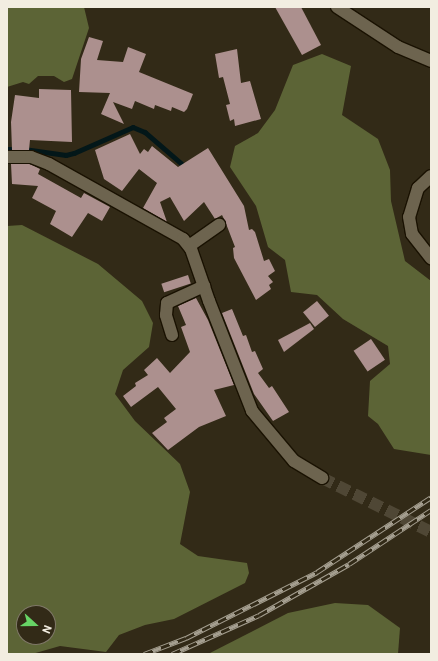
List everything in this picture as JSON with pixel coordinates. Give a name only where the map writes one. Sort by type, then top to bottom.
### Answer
[{"type":"street","points":[[337,7],[398,47],[431,61]]},
{"type":"street","points":[[7,157],[31,157],[49,164],[183,239],[189,246],[252,410],[294,461],[322,478]]},
{"type":"street","points":[[431,176],[418,188],[409,216],[412,234],[431,258]]},
{"type":"street","points":[[189,246],[219,225]]},
{"type":"street","points":[[172,335],[166,315],[167,303],[204,286]]},
{"type":"green space","points":[[7,7],[84,7],[89,28],[72,79],[64,82],[54,76],[38,76],[29,84],[23,82],[7,87]]},
{"type":"green space","points":[[322,54],[351,66],[342,115],[378,139],[390,170],[391,201],[405,261],[431,281],[431,455],[394,449],[378,424],[368,416],[370,381],[390,364],[388,346],[343,319],[317,295],[291,292],[285,260],[268,247],[256,206],[230,167],[235,146],[258,133],[275,110],[293,65]]},
{"type":"green space","points":[[22,225],[98,264],[142,301],[153,323],[149,347],[123,370],[115,394],[135,421],[180,464],[190,492],[180,544],[198,556],[247,563],[249,573],[245,583],[174,619],[145,625],[119,635],[106,652],[60,646],[32,654],[7,654],[7,226]]},
{"type":"green space","points":[[335,603],[368,605],[400,628],[398,654],[208,654],[288,613]]},
{"type":"building","points":[[275,7],[301,7],[321,45],[302,55]]},
{"type":"building","points":[[89,37],[103,41],[97,60],[123,62],[128,47],[146,54],[139,72],[193,94],[187,109],[184,112],[172,107],[171,111],[155,105],[154,109],[135,101],[132,109],[113,102],[124,124],[101,114],[110,93],[79,92],[81,59]]},
{"type":"building","points":[[237,49],[241,83],[250,81],[261,119],[235,126],[234,119],[230,121],[226,105],[230,104],[223,77],[219,78],[215,54]]},
{"type":"building","points":[[39,89],[71,90],[72,142],[30,140],[29,150],[12,150],[11,122],[15,95],[39,98]]},
{"type":"building","points":[[130,134],[140,154],[144,149],[148,152],[152,146],[178,167],[208,148],[244,206],[249,230],[252,229],[255,232],[264,261],[269,259],[275,271],[268,276],[273,282],[269,285],[271,289],[256,300],[234,258],[233,248],[235,247],[222,215],[215,219],[204,202],[184,221],[170,197],[160,202],[167,222],[143,208],[157,183],[139,169],[122,191],[104,179],[95,150]]},
{"type":"building","points":[[11,164],[30,164],[40,169],[38,174],[81,198],[84,193],[110,207],[102,221],[88,213],[72,237],[50,224],[56,211],[32,198],[38,186],[12,184]]},
{"type":"building","points":[[188,275],[191,284],[164,292],[161,284]]},
{"type":"building","points":[[196,298],[208,320],[234,385],[214,390],[226,416],[199,427],[168,450],[152,433],[167,422],[164,418],[176,409],[158,387],[131,407],[123,396],[136,386],[135,383],[148,375],[144,370],[157,358],[170,373],[190,352],[181,327],[186,325],[178,306]]},
{"type":"building","points":[[317,301],[329,316],[315,327],[303,312]]},
{"type":"building","points":[[232,309],[243,336],[246,335],[252,352],[255,351],[263,369],[258,373],[269,388],[272,386],[289,412],[273,421],[254,394],[222,313]]},
{"type":"building","points":[[310,323],[314,329],[284,352],[278,340]]},
{"type":"building","points":[[371,339],[385,360],[368,371],[354,351]]},
{"type":"waterway","points":[[24,149],[66,155],[74,153],[133,127],[145,132],[181,163]]},
{"type":"waterway","points":[[7,149],[16,149]]},
{"type":"tunnel","points":[[322,478],[431,532]]},
{"type":"railway","points":[[144,654],[186,638],[317,572],[431,497]]},
{"type":"railway","points":[[172,654],[259,615],[349,564],[431,510]]}]
